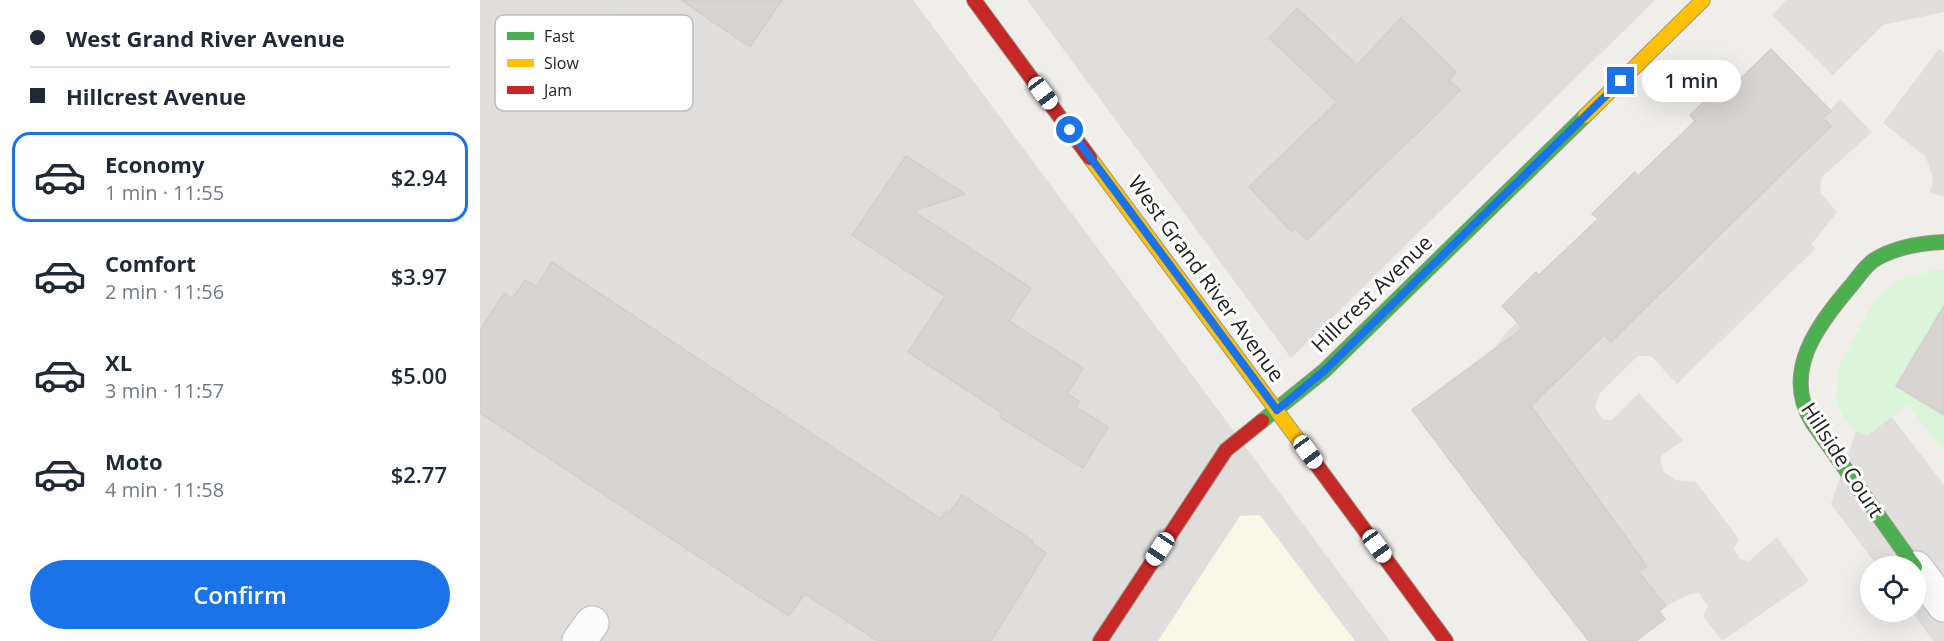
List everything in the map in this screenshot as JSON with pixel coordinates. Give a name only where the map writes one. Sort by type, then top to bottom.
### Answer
[{"type":"street","name":"West Grand River Avenue","points":[[974,0],[1446,641]]},
{"type":"street","name":"Hillcrest Avenue","points":[[1100,641],[1226,450],[1324,371],[1704,0]]},
{"type":"street","name":"Hillside Court","points":[[1907,556],[1807,415],[1800,396],[1801,369],[1810,346],[1830,310],[1873,261],[1914,243],[1944,242]]},
{"type":"street","name":"Hillside Court","points":[[1926,581],[1944,605]]},
{"type":"shaded area","points":[[480,0],[913,0],[1390,641],[480,641]]},
{"type":"shaded area","points":[[612,0],[705,0],[713,5],[704,19],[754,52],[776,50],[808,2],[905,65],[937,70],[808,267],[790,267],[790,239],[772,275],[645,111],[693,111],[693,15],[609,15]]},
{"type":"shaded area","points":[[1027,0],[1655,0],[1291,358]]},
{"type":"shaded area","points":[[1247,0],[1403,0],[1405,2],[1350,58],[1269,38],[1240,10]]},
{"type":"shaded area","points":[[1786,0],[1944,0],[1944,12],[1883,25],[1833,75],[1772,15]]},
{"type":"shaded area","points":[[496,11],[502,15],[495,15],[495,111],[506,111],[501,119],[480,106],[480,33]]},
{"type":"shaded area","points":[[1254,44],[1318,109],[1244,183],[1185,123],[1229,79],[1229,69]]},
{"type":"shaded area","points":[[1939,49],[1944,53],[1944,197],[1930,192],[1933,179],[1926,157],[1883,123]]},
{"type":"shaded area","points":[[1840,99],[1872,132],[1822,177],[1820,192],[1837,212],[1812,244],[1815,249],[1677,384],[1651,356],[1638,356],[1599,394],[1595,407],[1602,419],[1612,420],[1639,393],[1683,440],[1660,457],[1663,471],[1675,480],[1696,482],[1739,539],[1734,549],[1740,559],[1749,561],[1777,537],[1809,581],[1722,641],[1703,616],[1708,606],[1699,593],[1687,595],[1666,606],[1639,572],[1647,565],[1603,506],[1560,461],[1567,455],[1521,393],[1496,345],[1517,321],[1573,364],[1604,335],[1611,342],[1635,306],[1642,313],[1664,291],[1658,284],[1702,240],[1709,247],[1732,224],[1726,217],[1805,151],[1831,126],[1823,118]]},
{"type":"shaded area","points":[[583,111],[590,111],[612,121],[580,193],[578,203],[583,215],[591,224],[598,227],[604,223],[619,196],[705,254],[702,262],[745,289],[733,305],[731,316],[734,324],[765,343],[746,371],[730,359],[720,356],[711,359],[570,264],[556,260],[541,262],[521,225],[540,202]]},
{"type":"shaded area","points":[[854,241],[913,283],[900,301],[927,319],[903,353],[911,361],[883,395],[795,317]]},
{"type":"shaded area","points":[[1892,417],[1944,485],[1944,641],[1933,641],[1919,622],[1926,622],[1926,556],[1870,556],[1831,504],[1856,431],[1868,435]]},
{"type":"shaded area","points":[[1260,515],[1355,641],[1158,641],[1240,516]]},
{"type":"green space","points":[[1935,270],[1944,271],[1944,451],[1908,405],[1868,435],[1856,431],[1845,419],[1836,402],[1838,368],[1878,295],[1902,279]]},
{"type":"building","points":[[681,0],[782,0],[750,47]]},
{"type":"building","points":[[1297,8],[1357,65],[1401,18],[1456,72],[1449,80],[1460,90],[1307,240],[1295,228],[1292,232],[1249,187],[1337,102],[1269,38]]},
{"type":"building","points":[[1771,49],[1831,111],[1823,118],[1831,126],[1611,342],[1604,335],[1531,406],[1647,566],[1639,572],[1666,606],[1659,611],[1665,619],[1636,641],[1589,641],[1412,410],[1523,328],[1502,306],[1536,272],[1539,275],[1598,219],[1592,214],[1635,172],[1638,176],[1695,121],[1690,115],[1733,74],[1739,80]]},
{"type":"building","points":[[906,156],[965,194],[913,211],[1031,288],[1009,321],[1083,368],[1067,394],[1079,401],[1076,407],[1108,427],[1083,468],[1000,417],[1002,413],[908,352],[945,296],[852,235]]},
{"type":"building","points":[[552,262],[941,519],[946,511],[949,513],[962,495],[1033,541],[1032,543],[1046,553],[991,641],[878,641],[805,594],[789,616],[480,413],[480,330],[504,293],[512,299],[525,280],[536,287]]},
{"type":"building","points":[[1944,306],[1944,415],[1896,386]]},
{"type":"traffic: fast","points":[[1262,421],[1324,371],[1585,116]]},
{"type":"traffic: fast","points":[[1907,556],[1812,422],[1804,403],[1801,385],[1802,368],[1815,334],[1870,263],[1899,249],[1944,242]]},
{"type":"traffic: slow","points":[[1585,116],[1703,0]]},
{"type":"traffic: slow","points":[[1090,158],[1305,449]]},
{"type":"traffic: jam","points":[[974,0],[1090,158]]},
{"type":"traffic: jam","points":[[1100,641],[1226,450],[1262,421]]},
{"type":"traffic: jam","points":[[1305,449],[1446,641]]},
{"type":"route","points":[[1070,130],[1277,410],[1324,371],[1621,81]]}]
